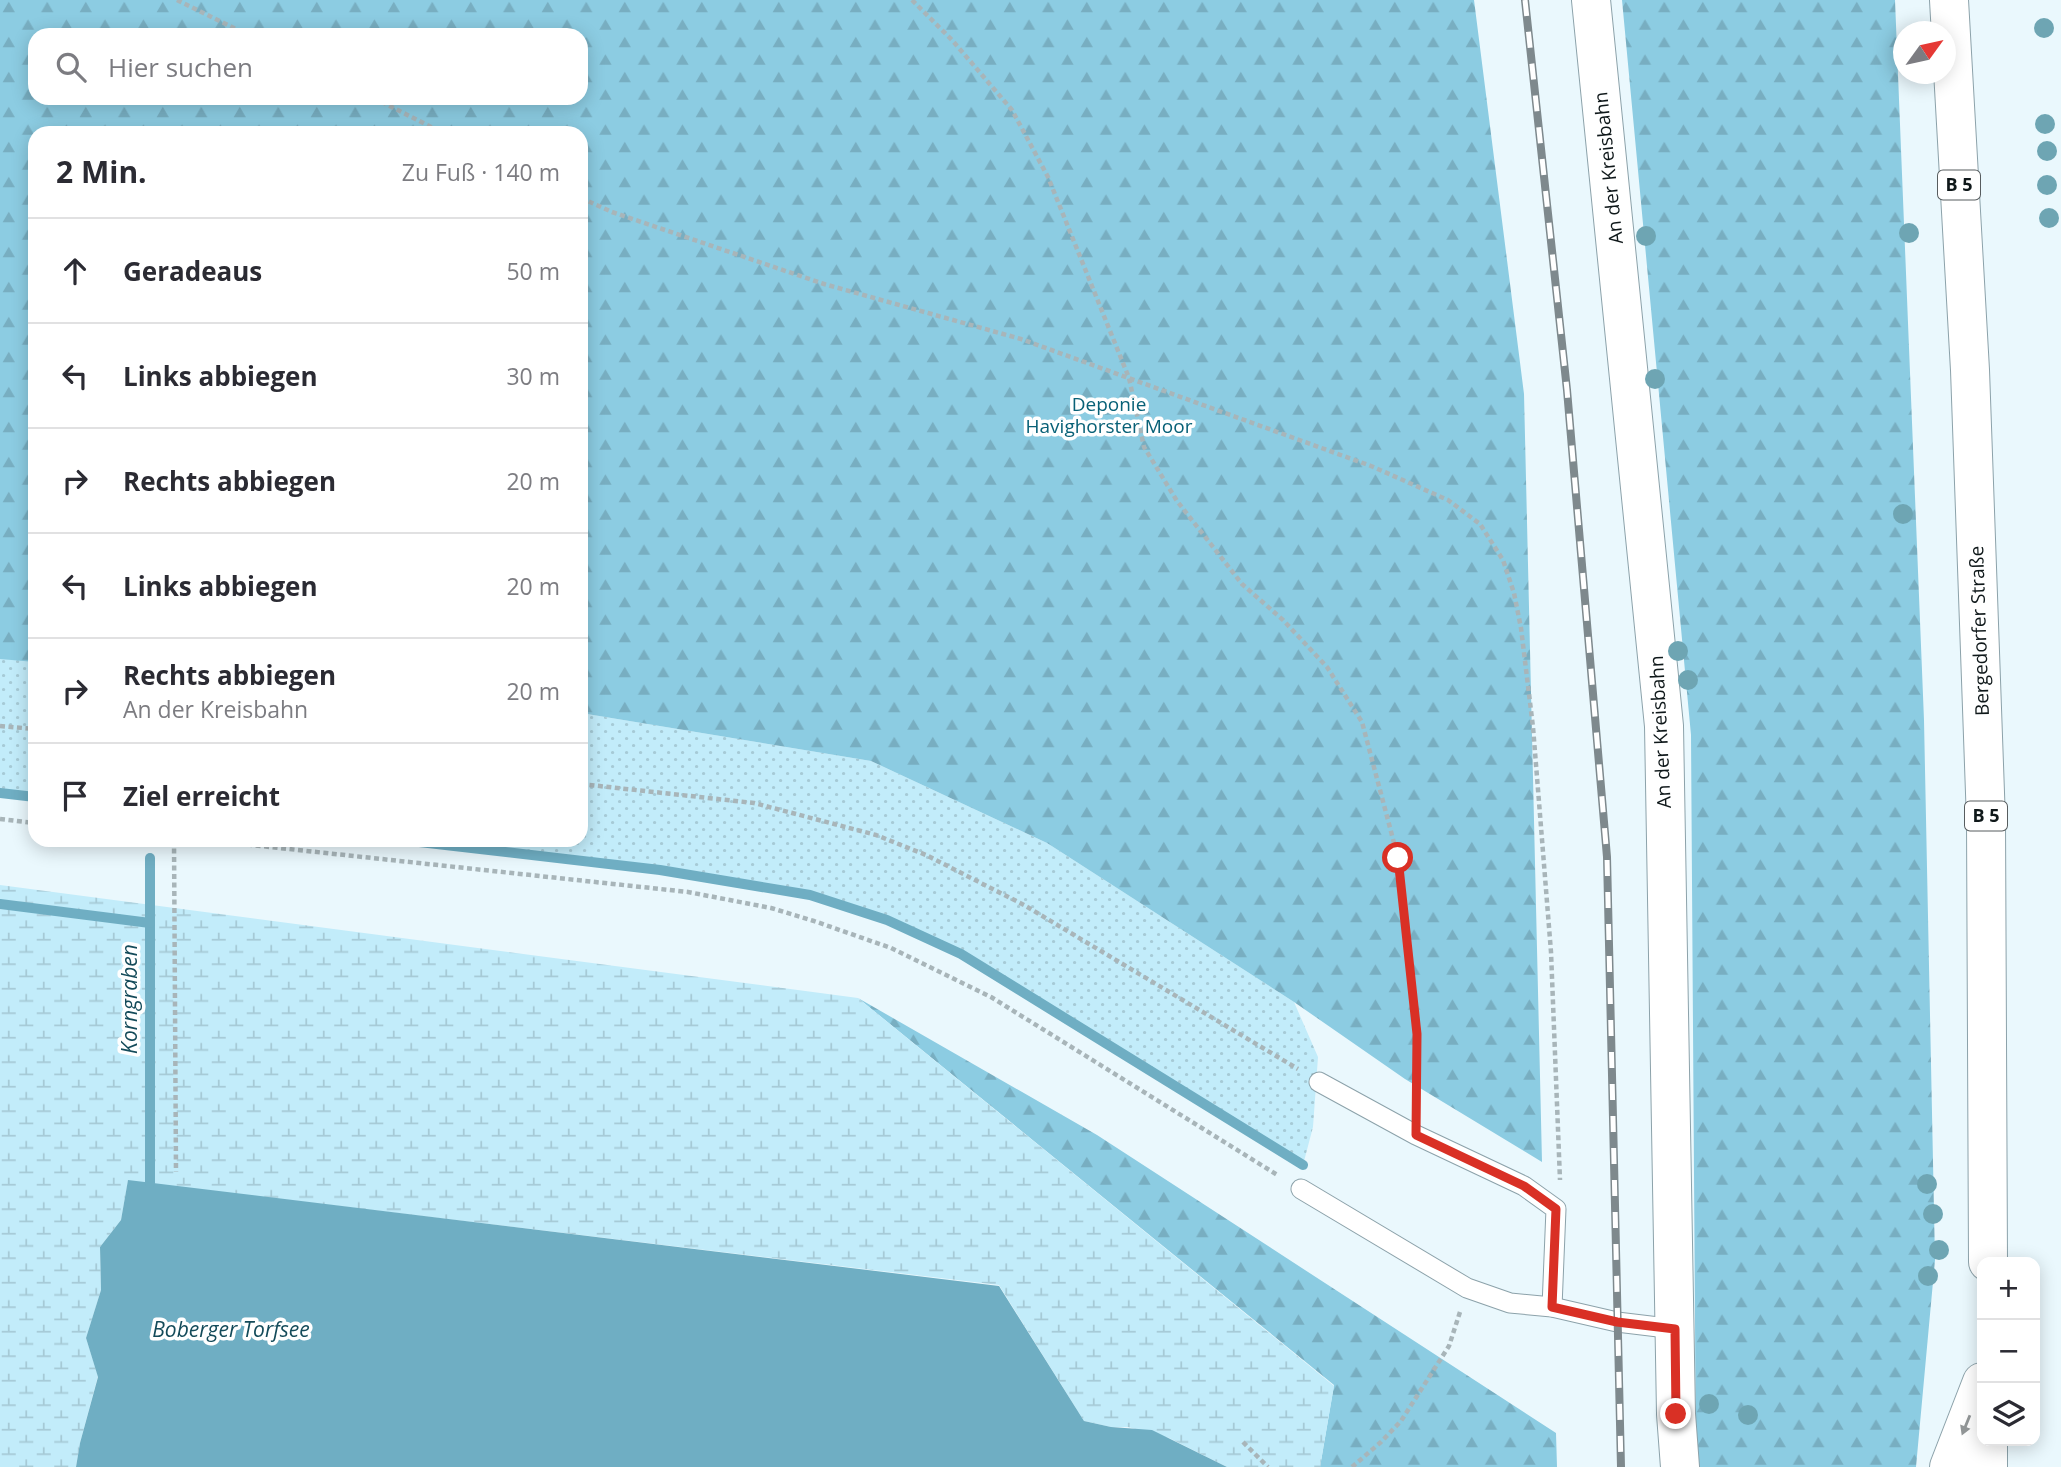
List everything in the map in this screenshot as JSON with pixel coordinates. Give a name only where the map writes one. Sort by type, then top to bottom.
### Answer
[{"type":"street","name":"An der Kreisbahn","points":[[1591,0],[1664,726],[1676,1414],[1680,1467]]},
{"type":"street","name":"Bergedorfer Straße","points":[[1949,0],[1970,370],[1986,821],[1988,1257]]},
{"type":"street","points":[[1949,1467],[1982,1383]]},
{"type":"street","points":[[1987,1467],[1988,1446]]},
{"type":"lane","points":[[1319,1082],[1416,1135],[1524,1186],[1556,1209],[1552,1307]]},
{"type":"lane","points":[[1301,1189],[1467,1288],[1510,1303],[1552,1307],[1617,1322],[1675,1329]]},
{"type":"path","points":[[177,0],[234,28]]},
{"type":"path","points":[[912,0],[952,40],[1012,110],[1048,177],[1129,378],[1144,447],[1177,501],[1242,583],[1283,620],[1327,667],[1362,722],[1398,858],[1417,1034],[1416,1135]]},
{"type":"path","points":[[388,105],[429,126]]},
{"type":"path","points":[[588,201],[612,212],[824,284],[1021,339],[1129,378],[1371,466],[1448,500],[1480,524],[1503,560],[1514,593],[1533,727],[1551,952],[1560,1179],[1556,1209]]},
{"type":"path","points":[[0,726],[28,728]]},
{"type":"path","points":[[588,784],[754,803],[876,835],[926,855],[1024,905],[1319,1082]]},
{"type":"path","points":[[0,819],[28,822]]},
{"type":"path","points":[[174,847],[176,1172]]},
{"type":"path","points":[[270,847],[688,892],[771,908],[814,920],[891,948],[991,997],[1301,1189]]},
{"type":"path","points":[[1352,1467],[1394,1428],[1450,1346],[1467,1288]]},
{"type":"path","points":[[1243,1442],[1268,1467]]},
{"type":"green space","name":"Deponie Havighorster Moor","points":[[0,0],[1474,0],[1524,394],[1542,1162],[1405,1079],[1294,1002],[1047,843],[871,761],[588,714],[588,126],[28,126],[28,661],[0,659]]},
{"type":"green space","points":[[1622,0],[1895,0],[1893,84],[1898,84],[1924,720],[1935,1260],[1916,1467],[1696,1467],[1691,735]]},
{"type":"green space","points":[[0,651],[28,653],[28,796],[0,793]]},
{"type":"green space","points":[[588,714],[871,761],[1047,843],[1294,1002],[1318,1057],[1313,1127],[1303,1165],[961,954],[887,920],[810,895],[660,870],[462,847],[588,847]]},
{"type":"green space","points":[[0,885],[858,998],[1334,1386],[1320,1467],[1227,1467],[1169,1438],[1128,1427],[1111,1427],[1084,1421],[999,1285],[128,1181],[121,1220],[100,1247],[101,1290],[86,1338],[98,1376],[76,1467],[0,1467]]},
{"type":"green space","points":[[858,998],[1097,1135],[1556,1433],[1557,1467],[1320,1467],[1334,1385]]},
{"type":"water","name":"Boberger Torfsee","points":[[128,1180],[999,1286],[1084,1421],[1111,1427],[1152,1430],[1227,1467],[76,1467],[98,1377],[86,1338],[101,1290],[100,1247],[121,1220]]},
{"type":"waterway","points":[[0,793],[28,796]]},
{"type":"waterway","points":[[462,847],[660,870],[810,895],[887,920],[961,954],[1303,1165]]},
{"type":"waterway","points":[[150,858],[150,923]]},
{"type":"waterway","name":"Korngraben","points":[[0,904],[150,923],[150,1183]]},
{"type":"railway","points":[[1525,0],[1567,390],[1607,857],[1621,1467]]},
{"type":"route","points":[[1398,858],[1417,1034],[1416,1135],[1524,1186],[1556,1209],[1552,1307],[1617,1322],[1675,1329],[1676,1414]]}]
